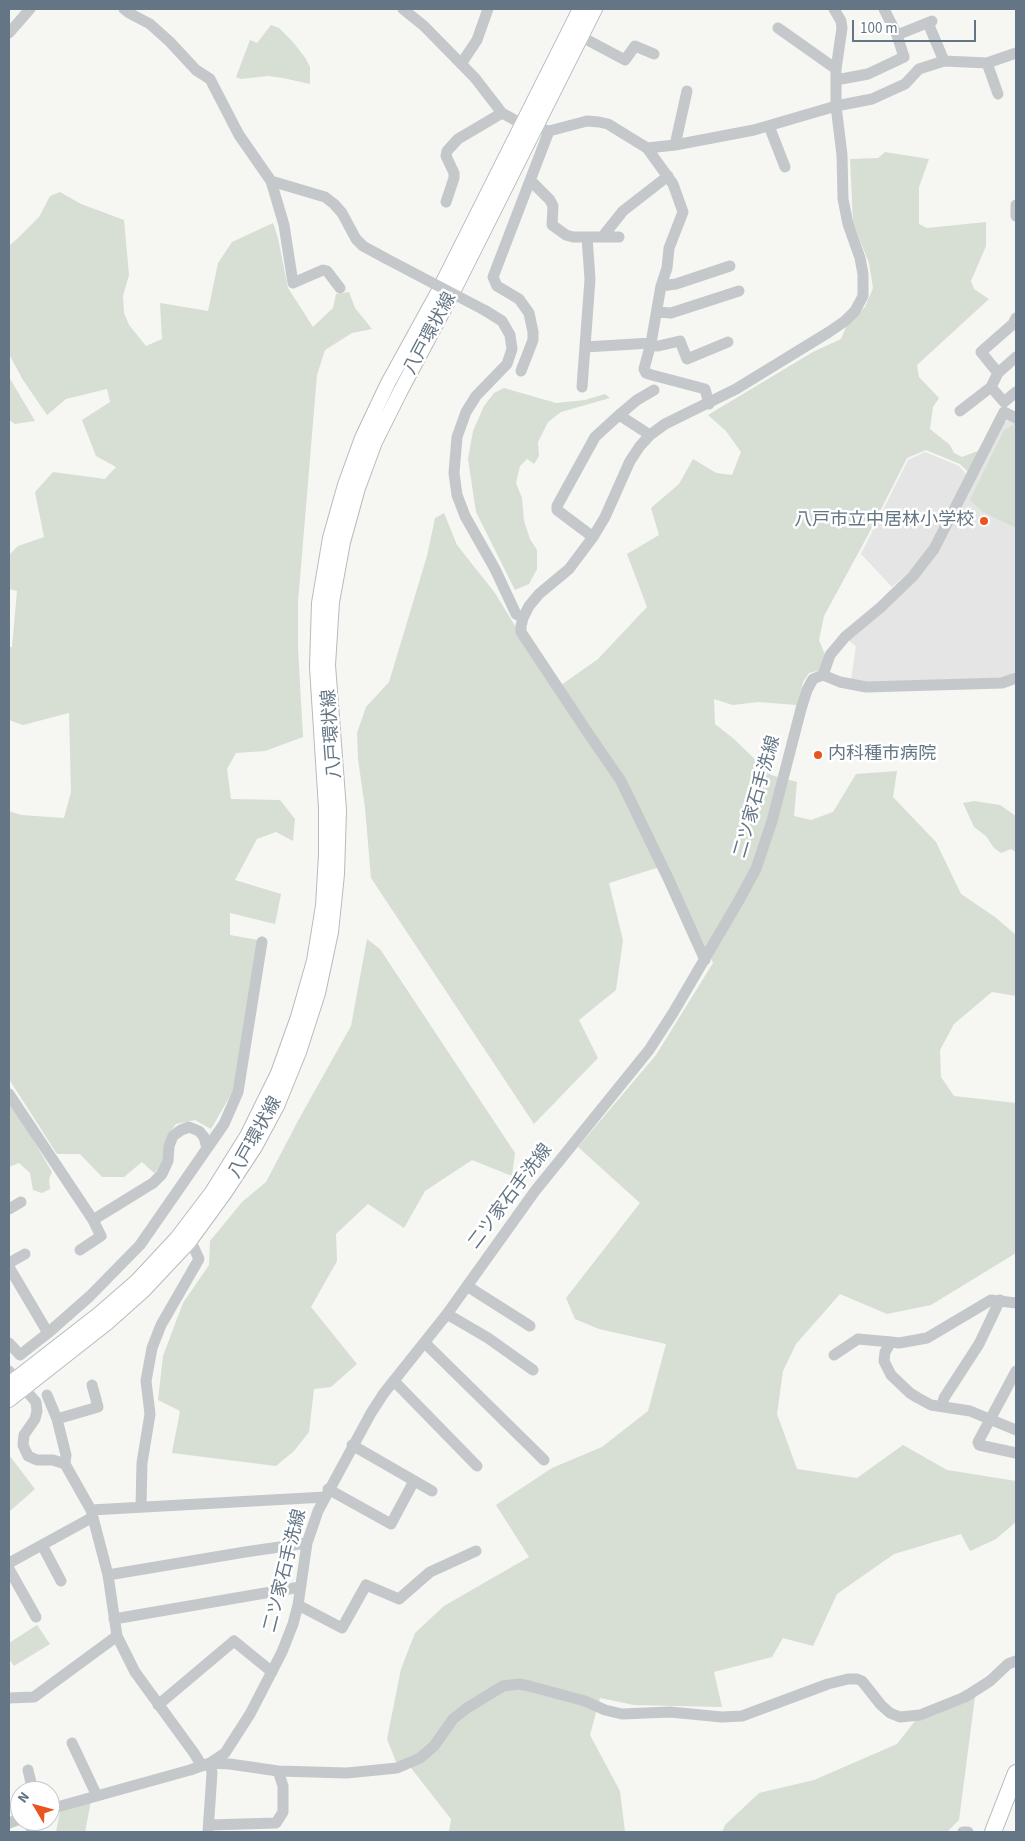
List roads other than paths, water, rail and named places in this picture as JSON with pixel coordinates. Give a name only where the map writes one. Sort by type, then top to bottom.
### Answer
[{"type":"highway","points":[[993,1832],[1016,1774]]},
{"type":"main road","name":"八戸環状線","points":[[9,1400],[14,1380],[138,1281],[178,1238],[212,1192],[242,1144],[278,1073],[298,1017],[314,961],[323,906],[326,808],[316,667],[319,603],[330,538],[344,485],[362,438],[388,384],[442,283],[535,128],[580,9]]},
{"type":"main road","name":"八戸環状線","points":[[14,1380],[107,1323],[144,1290],[189,1242],[255,1147],[272,1114],[299,1052],[318,993],[331,932],[337,874],[339,810],[328,665],[332,602],[342,542],[358,488],[375,442],[449,300],[595,9]]},
{"type":"street","points":[[10,29],[30,9]]},
{"type":"street","points":[[124,9],[150,24],[196,70],[210,79],[239,135],[271,181],[284,225],[293,283],[323,270],[327,271],[340,288]]},
{"type":"street","points":[[403,9],[424,26],[475,78],[502,113],[535,128],[588,120],[608,124],[647,148],[673,184],[682,212],[669,248],[658,312],[644,369],[646,373],[705,389],[709,404]]},
{"type":"street","points":[[461,64],[478,40],[488,9]]},
{"type":"street","points":[[705,960],[622,781],[521,632],[523,618],[529,606],[539,594],[568,569],[593,537],[605,518],[630,460],[650,435],[665,424],[709,404],[752,379],[845,321],[855,311],[863,296],[863,274],[860,258],[848,224],[843,199],[842,156],[836,106],[836,75],[842,28],[841,21],[834,9]]},
{"type":"street","points":[[778,28],[836,75],[868,74],[904,57],[897,36],[884,9]]},
{"type":"street","points":[[897,36],[930,22],[944,61]]},
{"type":"street","points":[[580,36],[625,60],[635,46],[654,54]]},
{"type":"street","points":[[647,148],[675,145],[754,130],[836,106],[872,100],[905,84],[919,69],[944,61],[988,63],[1016,53]]},
{"type":"street","points":[[988,63],[998,94]]},
{"type":"street","points":[[675,145],[688,91]]},
{"type":"street","points":[[446,202],[454,178],[454,173],[446,156],[447,150],[458,139],[502,113]]},
{"type":"street","points":[[769,126],[786,167]]},
{"type":"street","points":[[520,371],[531,349],[533,340],[529,313],[520,299],[497,286],[493,277],[531,181],[535,128]]},
{"type":"street","points":[[603,236],[623,211],[668,176]]},
{"type":"street","points":[[271,181],[325,197],[342,213],[356,239],[363,246],[486,311],[502,322],[510,335],[512,349],[507,364],[476,396],[466,412],[456,437],[454,473],[457,495],[465,516],[495,569],[516,614],[523,618]]},
{"type":"street","points":[[531,181],[550,200],[553,206],[552,225],[566,236],[619,237]]},
{"type":"street","points":[[1016,205],[1016,216]]},
{"type":"street","points":[[582,387],[590,279],[587,237]]},
{"type":"street","points":[[661,286],[676,284],[730,266]]},
{"type":"street","points":[[658,312],[671,313],[739,291]]},
{"type":"street","points":[[998,372],[981,352],[1013,324],[1016,318]]},
{"type":"street","points":[[585,347],[651,344],[658,346],[680,341],[687,359],[728,342]]},
{"type":"street","points":[[960,411],[990,387],[998,372],[1016,357]]},
{"type":"street","points":[[990,387],[1004,402],[1016,392]]},
{"type":"street","points":[[593,537],[559,513],[557,506],[595,437],[637,400],[654,390]]},
{"type":"street","points":[[1016,418],[1004,412],[934,549],[913,576],[881,607],[845,637],[830,655],[823,675],[840,682],[866,687],[1002,683],[1016,678]]},
{"type":"street","points":[[620,415],[650,435]]},
{"type":"street","name":"二ツ家石手洗線","points":[[60,1806],[205,1765],[225,1753],[250,1714],[272,1672],[293,1624],[298,1605],[307,1543],[326,1493],[352,1445],[371,1413],[394,1381],[426,1344],[535,1191],[649,1050],[705,960],[756,869],[772,821],[807,690],[813,679],[823,675]]},
{"type":"street","points":[[9,1343],[20,1355],[90,1296],[140,1245],[224,1124],[238,1092],[262,942]]},
{"type":"street","points":[[9,1094],[93,1220],[101,1236],[80,1250]]},
{"type":"street","points":[[93,1220],[152,1183],[162,1174],[168,1161],[169,1146],[173,1136],[180,1130],[189,1127],[199,1131],[204,1137],[207,1148]]},
{"type":"street","points":[[9,1209],[22,1202]]},
{"type":"street","points":[[141,1506],[142,1463],[150,1414],[146,1381],[150,1356],[161,1325],[199,1259],[189,1242]]},
{"type":"street","points":[[9,1263],[25,1254]]},
{"type":"street","points":[[9,1267],[48,1333]]},
{"type":"street","points":[[467,1286],[530,1326]]},
{"type":"street","points":[[834,1355],[858,1339],[899,1343],[927,1338],[991,1300],[1016,1303]]},
{"type":"street","points":[[942,1406],[944,1398],[979,1344],[1000,1300]]},
{"type":"street","points":[[447,1314],[488,1338],[533,1370]]},
{"type":"street","points":[[891,1342],[885,1352],[884,1361],[891,1375],[910,1393],[931,1405],[970,1411],[1016,1430]]},
{"type":"street","points":[[426,1344],[544,1460]]},
{"type":"street","points":[[1016,1371],[978,1440],[979,1444],[1016,1453]]},
{"type":"street","points":[[14,1380],[36,1402],[38,1411],[24,1435],[23,1445],[28,1456],[37,1460],[53,1460],[65,1464]]},
{"type":"street","points":[[394,1381],[477,1466]]},
{"type":"street","points":[[57,1419],[98,1408],[92,1385]]},
{"type":"street","points":[[47,1395],[57,1419],[66,1455],[65,1464],[92,1514],[108,1575],[117,1636],[135,1672],[194,1753],[212,1773],[208,1829],[276,1824],[283,1812],[283,1786],[278,1771]]},
{"type":"street","points":[[352,1445],[432,1491]]},
{"type":"street","points":[[9,1563],[92,1514],[141,1506],[227,1504],[326,1493],[391,1524],[414,1481]]},
{"type":"street","points":[[108,1575],[307,1543]]},
{"type":"street","points":[[42,1545],[61,1581]]},
{"type":"street","points":[[298,1605],[342,1628],[366,1585],[399,1599],[430,1572],[476,1551]]},
{"type":"street","points":[[9,1569],[36,1617]]},
{"type":"street","points":[[114,1619],[300,1587]]},
{"type":"street","points":[[9,1698],[34,1697],[117,1636]]},
{"type":"street","points":[[158,1705],[234,1641],[272,1672]]},
{"type":"street","points":[[205,1765],[230,1764],[278,1771],[347,1773],[398,1768],[420,1758],[434,1746],[453,1719],[503,1686],[519,1684],[529,1686],[585,1701],[605,1710],[622,1714],[670,1712],[722,1717],[742,1716],[828,1684],[848,1679],[857,1679],[862,1681],[890,1713],[900,1717],[920,1715],[964,1697],[990,1681],[1008,1664],[1016,1662]]},
{"type":"street","points":[[72,1743],[96,1796]]},
{"type":"street","points":[[28,1770],[30,1781]]},
{"type":"street","points":[[963,1832],[968,1832]]},
{"type":"place","name":"八戸市立中居林小学校","points":[[984,521]]},
{"type":"place","name":"内科種市病院","points":[[818,755]]}]
